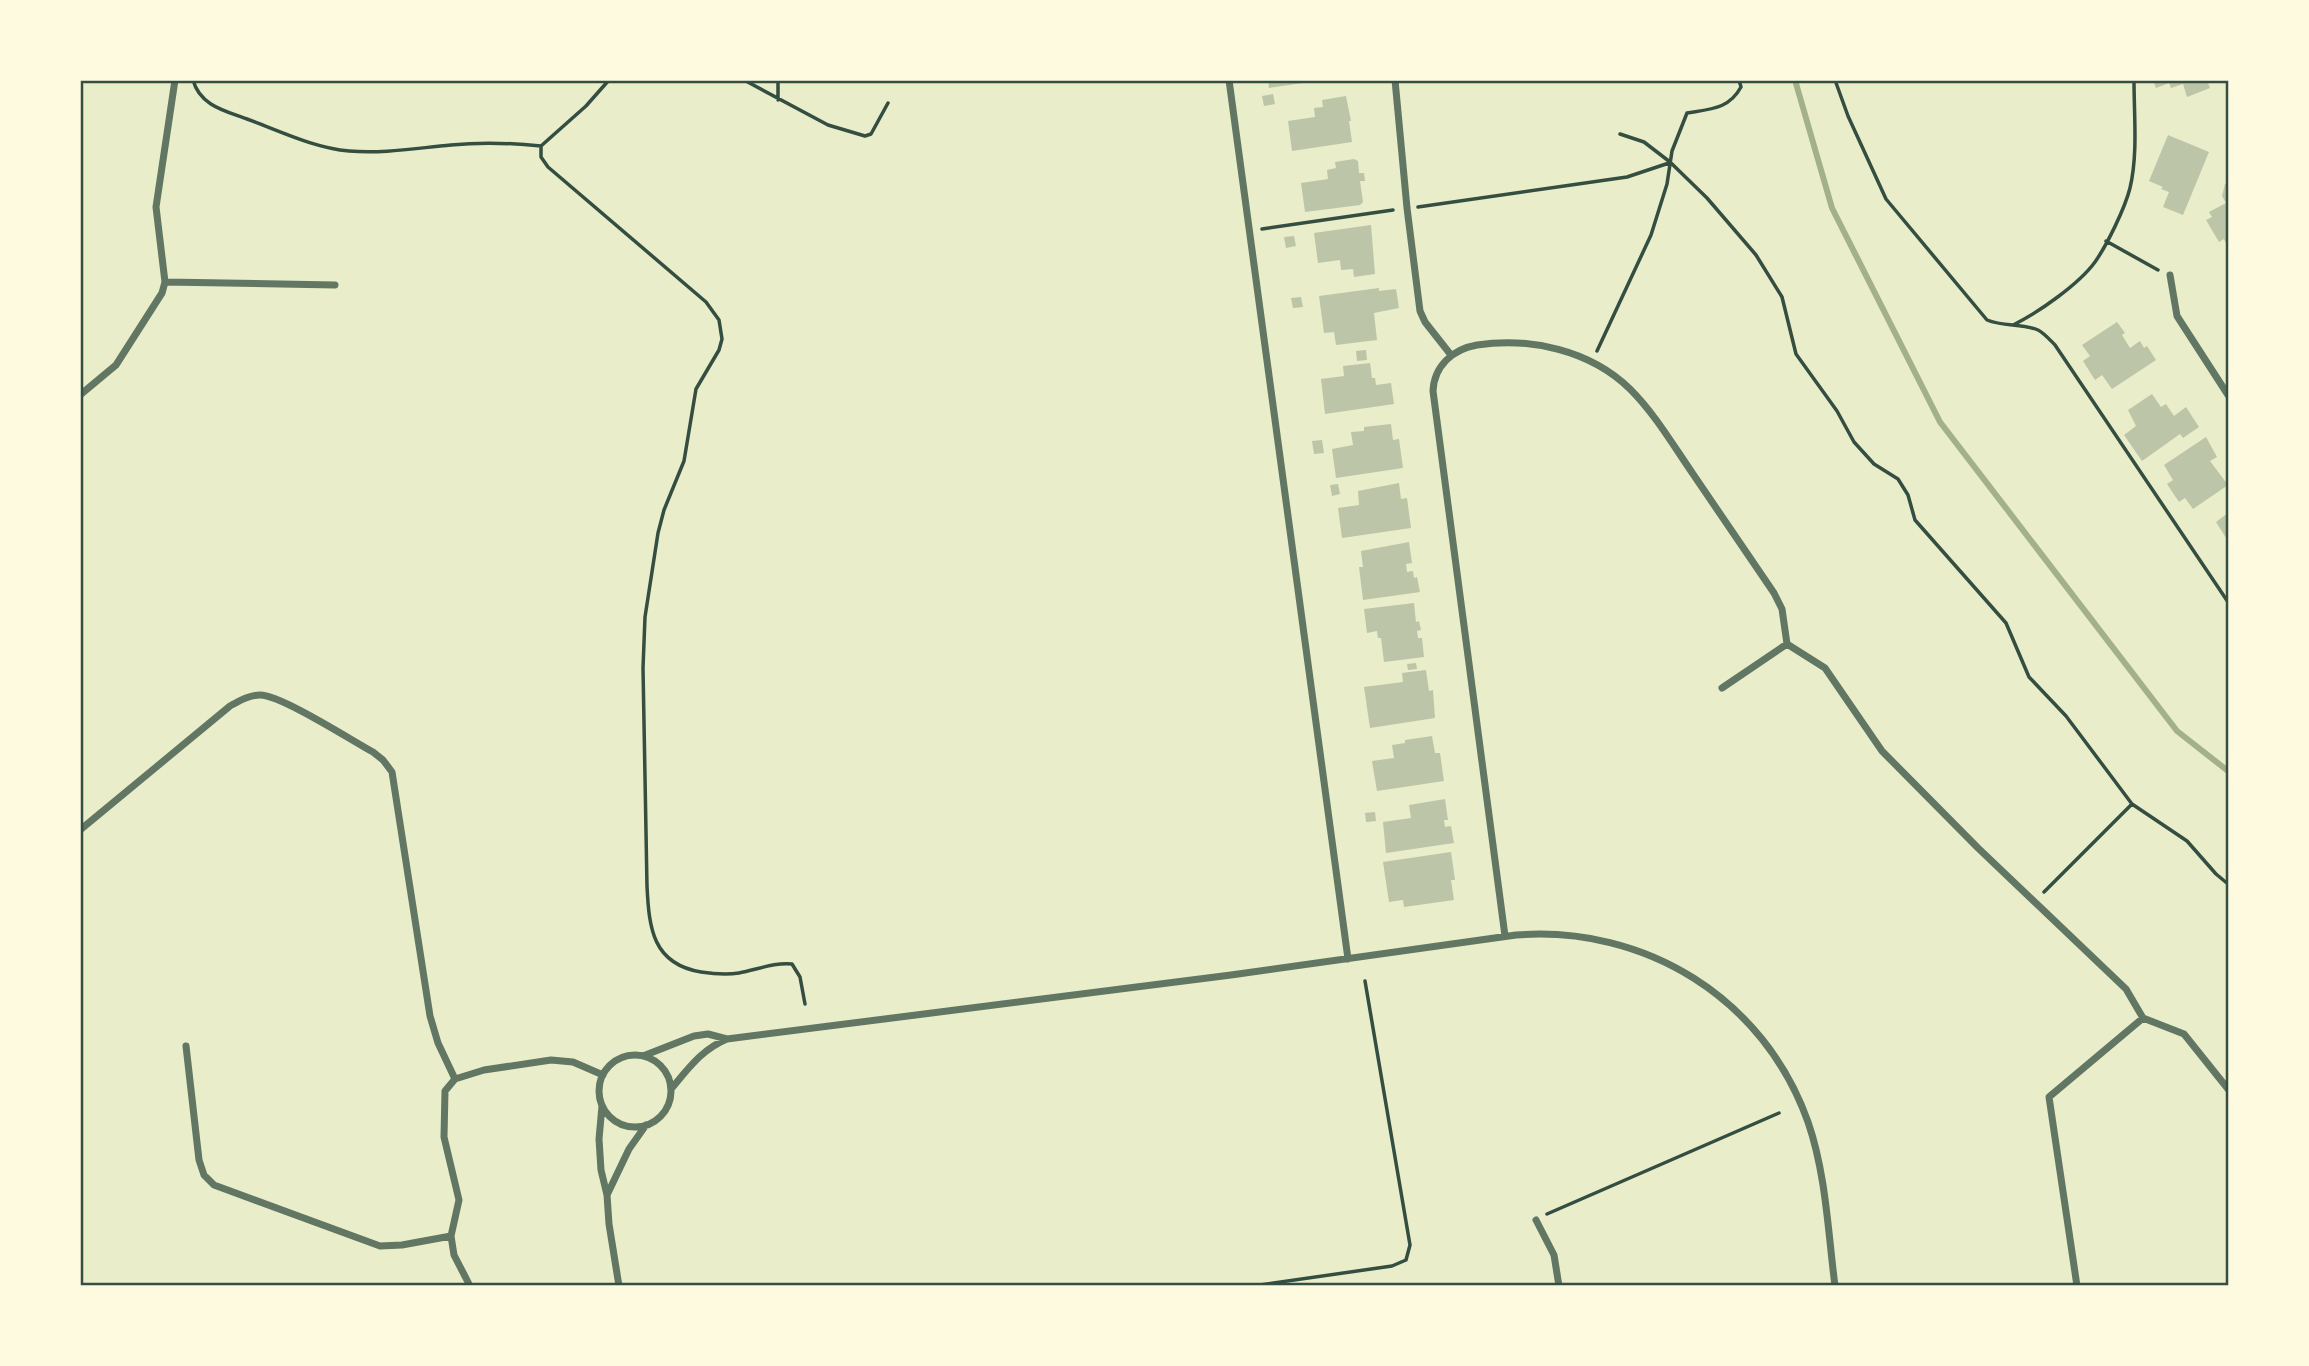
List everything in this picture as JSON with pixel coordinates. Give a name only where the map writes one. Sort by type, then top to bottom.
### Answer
[{"type":"street","points":[[80,396],[116,365],[162,293],[165,282],[156,207],[175,80]]},
{"type":"street","points":[[1229,80],[1348,958]]},
{"type":"street","points":[[1395,80],[1407,208],[1423,319],[1451,355]]},
{"type":"street","points":[[2170,275],[2177,316],[2228,395]]},
{"type":"street","points":[[165,282],[335,285]]},
{"type":"street","points":[[1505,936],[1433,396],[1435,377],[1451,355],[1476,345],[1517,343],[1564,350],[1615,375],[1630,389],[1668,438],[1774,593],[1782,609],[1787,644],[1825,668],[1882,751],[2126,989],[2143,1017],[2184,1034],[2228,1089]]},
{"type":"street","points":[[1721,688],[1787,644]]},
{"type":"street","points":[[80,830],[230,706],[245,698],[262,695],[280,701],[373,752],[392,772],[430,1016],[438,1043],[456,1079]]},
{"type":"street","points":[[671,1089],[700,1055],[714,1044],[727,1039],[1505,936],[1539,933],[1574,935],[1638,950],[1700,982],[1745,1020],[1782,1067],[1808,1122],[1816,1150],[1835,1286]]},
{"type":"street","points":[[2077,1286],[2049,1097],[2143,1017]]},
{"type":"street","points":[[619,1286],[601,1170],[599,1139],[602,1107],[599,1082],[618,1059],[643,1056],[694,1036],[708,1034],[727,1039]]},
{"type":"street","points":[[186,1046],[199,1160],[204,1175],[214,1185],[380,1246],[451,1236]]},
{"type":"street","points":[[607,1195],[629,1149],[646,1125],[663,1113],[669,1101],[671,1089],[664,1071],[655,1061],[643,1056]]},
{"type":"street","points":[[470,1286],[454,1255],[451,1236],[459,1200],[444,1137],[444,1091],[456,1079],[484,1070],[556,1060],[573,1062],[603,1075]]},
{"type":"street","points":[[602,1107],[609,1117],[620,1124],[632,1127],[646,1125]]},
{"type":"street","points":[[1536,1220],[1554,1255],[1559,1286]]},
{"type":"path","points":[[193,80],[205,100],[219,108],[303,140],[347,150],[402,151],[458,144],[541,146],[586,106],[609,80]]},
{"type":"path","points":[[745,82],[753,80]]},
{"type":"path","points":[[778,80],[778,100]]},
{"type":"path","points":[[1592,362],[1651,234],[1667,184],[1670,162],[1688,113],[1712,109],[1734,100],[1741,87],[1740,80]]},
{"type":"path","points":[[1835,80],[1848,116],[1886,199],[1987,320],[2000,325],[2014,324],[2040,331],[2055,345],[2228,602]]},
{"type":"path","points":[[2014,324],[2078,280],[2095,261],[2122,212],[2130,188],[2134,80]]},
{"type":"path","points":[[745,82],[828,125],[866,136],[871,134],[888,103]]},
{"type":"path","points":[[1620,134],[1644,142],[1670,162],[1707,198],[1756,256],[1782,297],[1796,354],[1837,411],[1854,442],[1874,464],[1898,479],[1908,495],[1915,520],[2006,624],[2029,677],[2066,716],[2132,804],[2187,841],[2228,884]]},
{"type":"path","points":[[541,146],[541,157],[548,167],[706,302],[717,316],[722,331],[720,347],[701,376],[695,393],[683,464],[658,533],[645,617],[643,668],[647,887],[654,935],[661,950],[671,961],[696,971],[727,974],[792,964],[800,977],[804,1004]]},
{"type":"path","points":[[1250,231],[1627,177],[1670,162]]},
{"type":"path","points":[[2106,241],[2170,275]]},
{"type":"path","points":[[2034,902],[2132,804]]},
{"type":"path","points":[[1253,1286],[1392,1266],[1406,1259],[1410,1245],[1365,981]]},
{"type":"path","points":[[1536,1220],[1779,1113]]},
{"type":"building","points":[[1268,80],[1310,80],[1310,82],[1269,88]]},
{"type":"building","points":[[2153,80],[2207,80],[2210,88],[2187,97],[2183,84],[2171,88],[2169,83],[2156,88]]},
{"type":"building","points":[[1273,94],[1275,104],[1264,106],[1262,96]]},
{"type":"building","points":[[1346,96],[1352,142],[1292,151],[1288,121],[1315,117],[1314,108],[1323,107],[1322,100]]},
{"type":"building","points":[[2168,135],[2209,152],[2183,215],[2163,207],[2169,192],[2149,181]]},
{"type":"building","points":[[1354,159],[1358,161],[1359,173],[1364,173],[1365,181],[1360,181],[1363,202],[1360,205],[1305,212],[1301,183],[1328,179],[1327,170],[1336,168],[1335,162]]},
{"type":"building","points":[[2228,182],[2228,248],[2224,239],[2219,242],[2206,220],[2212,217],[2209,212],[2226,203],[2222,196]]},
{"type":"building","points":[[1371,225],[1375,274],[1354,277],[1353,269],[1341,270],[1340,260],[1318,263],[1314,233]]},
{"type":"building","points":[[1294,236],[1296,246],[1286,248],[1284,237]]},
{"type":"building","points":[[1379,288],[1379,291],[1396,289],[1399,308],[1374,313],[1377,340],[1336,345],[1334,332],[1324,333],[1319,296]]},
{"type":"building","points":[[1301,297],[1303,307],[1293,308],[1291,298]]},
{"type":"building","points":[[2117,322],[2125,333],[2122,335],[2130,348],[2140,341],[2144,348],[2147,346],[2156,360],[2112,389],[2102,375],[2095,380],[2083,361],[2090,356],[2082,345]]},
{"type":"building","points":[[1366,350],[1367,360],[1357,361],[1356,351]]},
{"type":"building","points":[[1370,363],[1376,385],[1391,383],[1394,404],[1325,414],[1321,379],[1344,376],[1343,366]]},
{"type":"building","points":[[2152,394],[2161,407],[2166,404],[2174,416],[2186,407],[2199,427],[2183,438],[2180,434],[2142,461],[2124,435],[2136,426],[2128,410]]},
{"type":"building","points":[[1391,424],[1393,440],[1399,439],[1403,468],[1336,478],[1332,449],[1353,445],[1351,432],[1364,431],[1364,427]]},
{"type":"building","points":[[2206,437],[2217,457],[2210,461],[2228,485],[2193,509],[2185,498],[2179,502],[2167,484],[2173,480],[2164,465]]},
{"type":"building","points":[[1322,440],[1324,453],[1314,454],[1312,441]]},
{"type":"building","points":[[1399,483],[1401,499],[1407,498],[1411,528],[1342,538],[1338,508],[1359,505],[1358,491]]},
{"type":"building","points":[[1338,484],[1340,494],[1332,496],[1330,485]]},
{"type":"building","points":[[2228,513],[2228,541],[2216,522]]},
{"type":"building","points":[[1409,542],[1412,563],[1406,564],[1407,572],[1413,571],[1414,578],[1417,577],[1420,592],[1363,600],[1359,567],[1363,567],[1361,551]]},
{"type":"building","points":[[1414,603],[1416,622],[1419,621],[1421,630],[1417,631],[1418,638],[1422,638],[1424,657],[1384,662],[1381,638],[1378,638],[1377,631],[1367,633],[1364,609]]},
{"type":"building","points":[[1416,663],[1417,669],[1408,670],[1407,664]]},
{"type":"building","points":[[1426,670],[1429,691],[1433,690],[1435,718],[1370,728],[1364,687],[1403,682],[1402,673]]},
{"type":"building","points":[[1432,736],[1435,753],[1440,753],[1444,781],[1377,791],[1372,761],[1394,758],[1392,745]]},
{"type":"building","points":[[1445,799],[1448,820],[1444,820],[1445,827],[1451,826],[1454,843],[1386,853],[1383,822],[1411,818],[1409,805]]},
{"type":"building","points":[[1375,812],[1376,821],[1366,822],[1365,813]]},
{"type":"building","points":[[1451,852],[1455,880],[1451,880],[1454,900],[1404,907],[1403,900],[1389,902],[1383,862]]},
{"type":"waterway","points":[[1795,80],[1832,208],[1940,422],[2177,731],[2228,771]]}]
